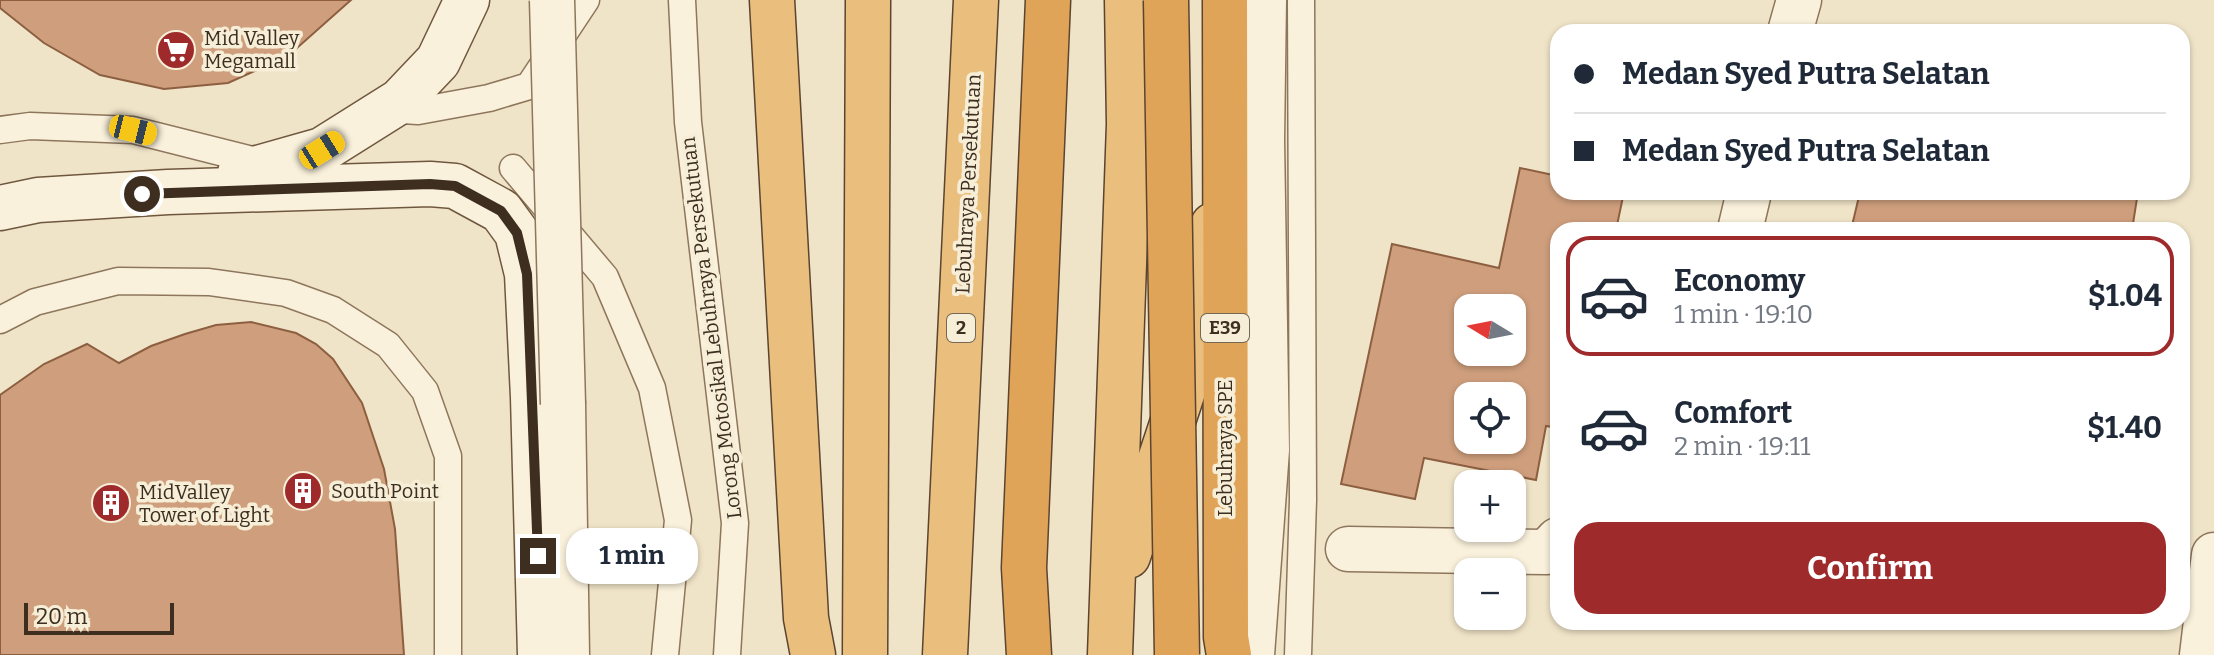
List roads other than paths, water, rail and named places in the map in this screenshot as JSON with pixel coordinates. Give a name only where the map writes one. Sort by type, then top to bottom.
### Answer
[{"type":"highway","points":[[772,0],[810,636]]},
{"type":"highway","points":[[865,655],[868,0]]},
{"type":"highway","name":"Lebuhraya Persekutuan","points":[[945,655],[976,0]]},
{"type":"highway","points":[[1029,655],[1024,568],[1048,0]]},
{"type":"highway","points":[[1110,655],[1129,124],[1127,0]]},
{"type":"highway","name":"E39","points":[[1166,0],[1177,655]]},
{"type":"highway","points":[[1112,604],[1190,370],[1214,217],[1213,0]]},
{"type":"highway","name":"Lebuhraya SPE","points":[[1225,0],[1226,637],[1229,655]]},
{"type":"street","points":[[168,192],[322,150],[400,101],[438,61],[467,0]]},
{"type":"street","points":[[545,654],[563,404],[552,0]]},
{"type":"street","points":[[1252,655],[1267,450],[1262,140],[1264,0]]},
{"type":"street","points":[[1792,24],[1799,0]]},
{"type":"street","points":[[7,210],[168,192],[430,184],[455,186],[501,211],[517,233],[527,274],[545,654]]},
{"type":"street","points":[[1742,222],[1747,200]]},
{"type":"street","points":[[1348,549],[1547,552],[1550,549]]},
{"type":"street","points":[[2202,655],[2214,555]]},
{"type":"lane","points":[[529,86],[566,0]]},
{"type":"lane","points":[[410,111],[489,98],[529,86],[586,0]]},
{"type":"lane","name":"Lorong Motosikal Lebuhraya Persekutuan","points":[[682,0],[688,122],[735,523],[727,655]]},
{"type":"lane","points":[[1298,655],[1303,500],[1301,0]]},
{"type":"lane","points":[[0,130],[30,126],[133,130],[270,164]]},
{"type":"lane","points":[[513,168],[605,277],[652,388],[678,520],[665,655]]},
{"type":"lane","points":[[0,320],[35,302],[118,281],[209,282],[286,293],[333,310],[388,345],[425,391],[448,456],[448,655]]},
{"type":"place","name":"Mid Valley Megamall","points":[[176,50]]},
{"type":"place","name":"South Point","points":[[303,491]]},
{"type":"place","name":"MidValley Tower of Light","points":[[111,503]]}]
